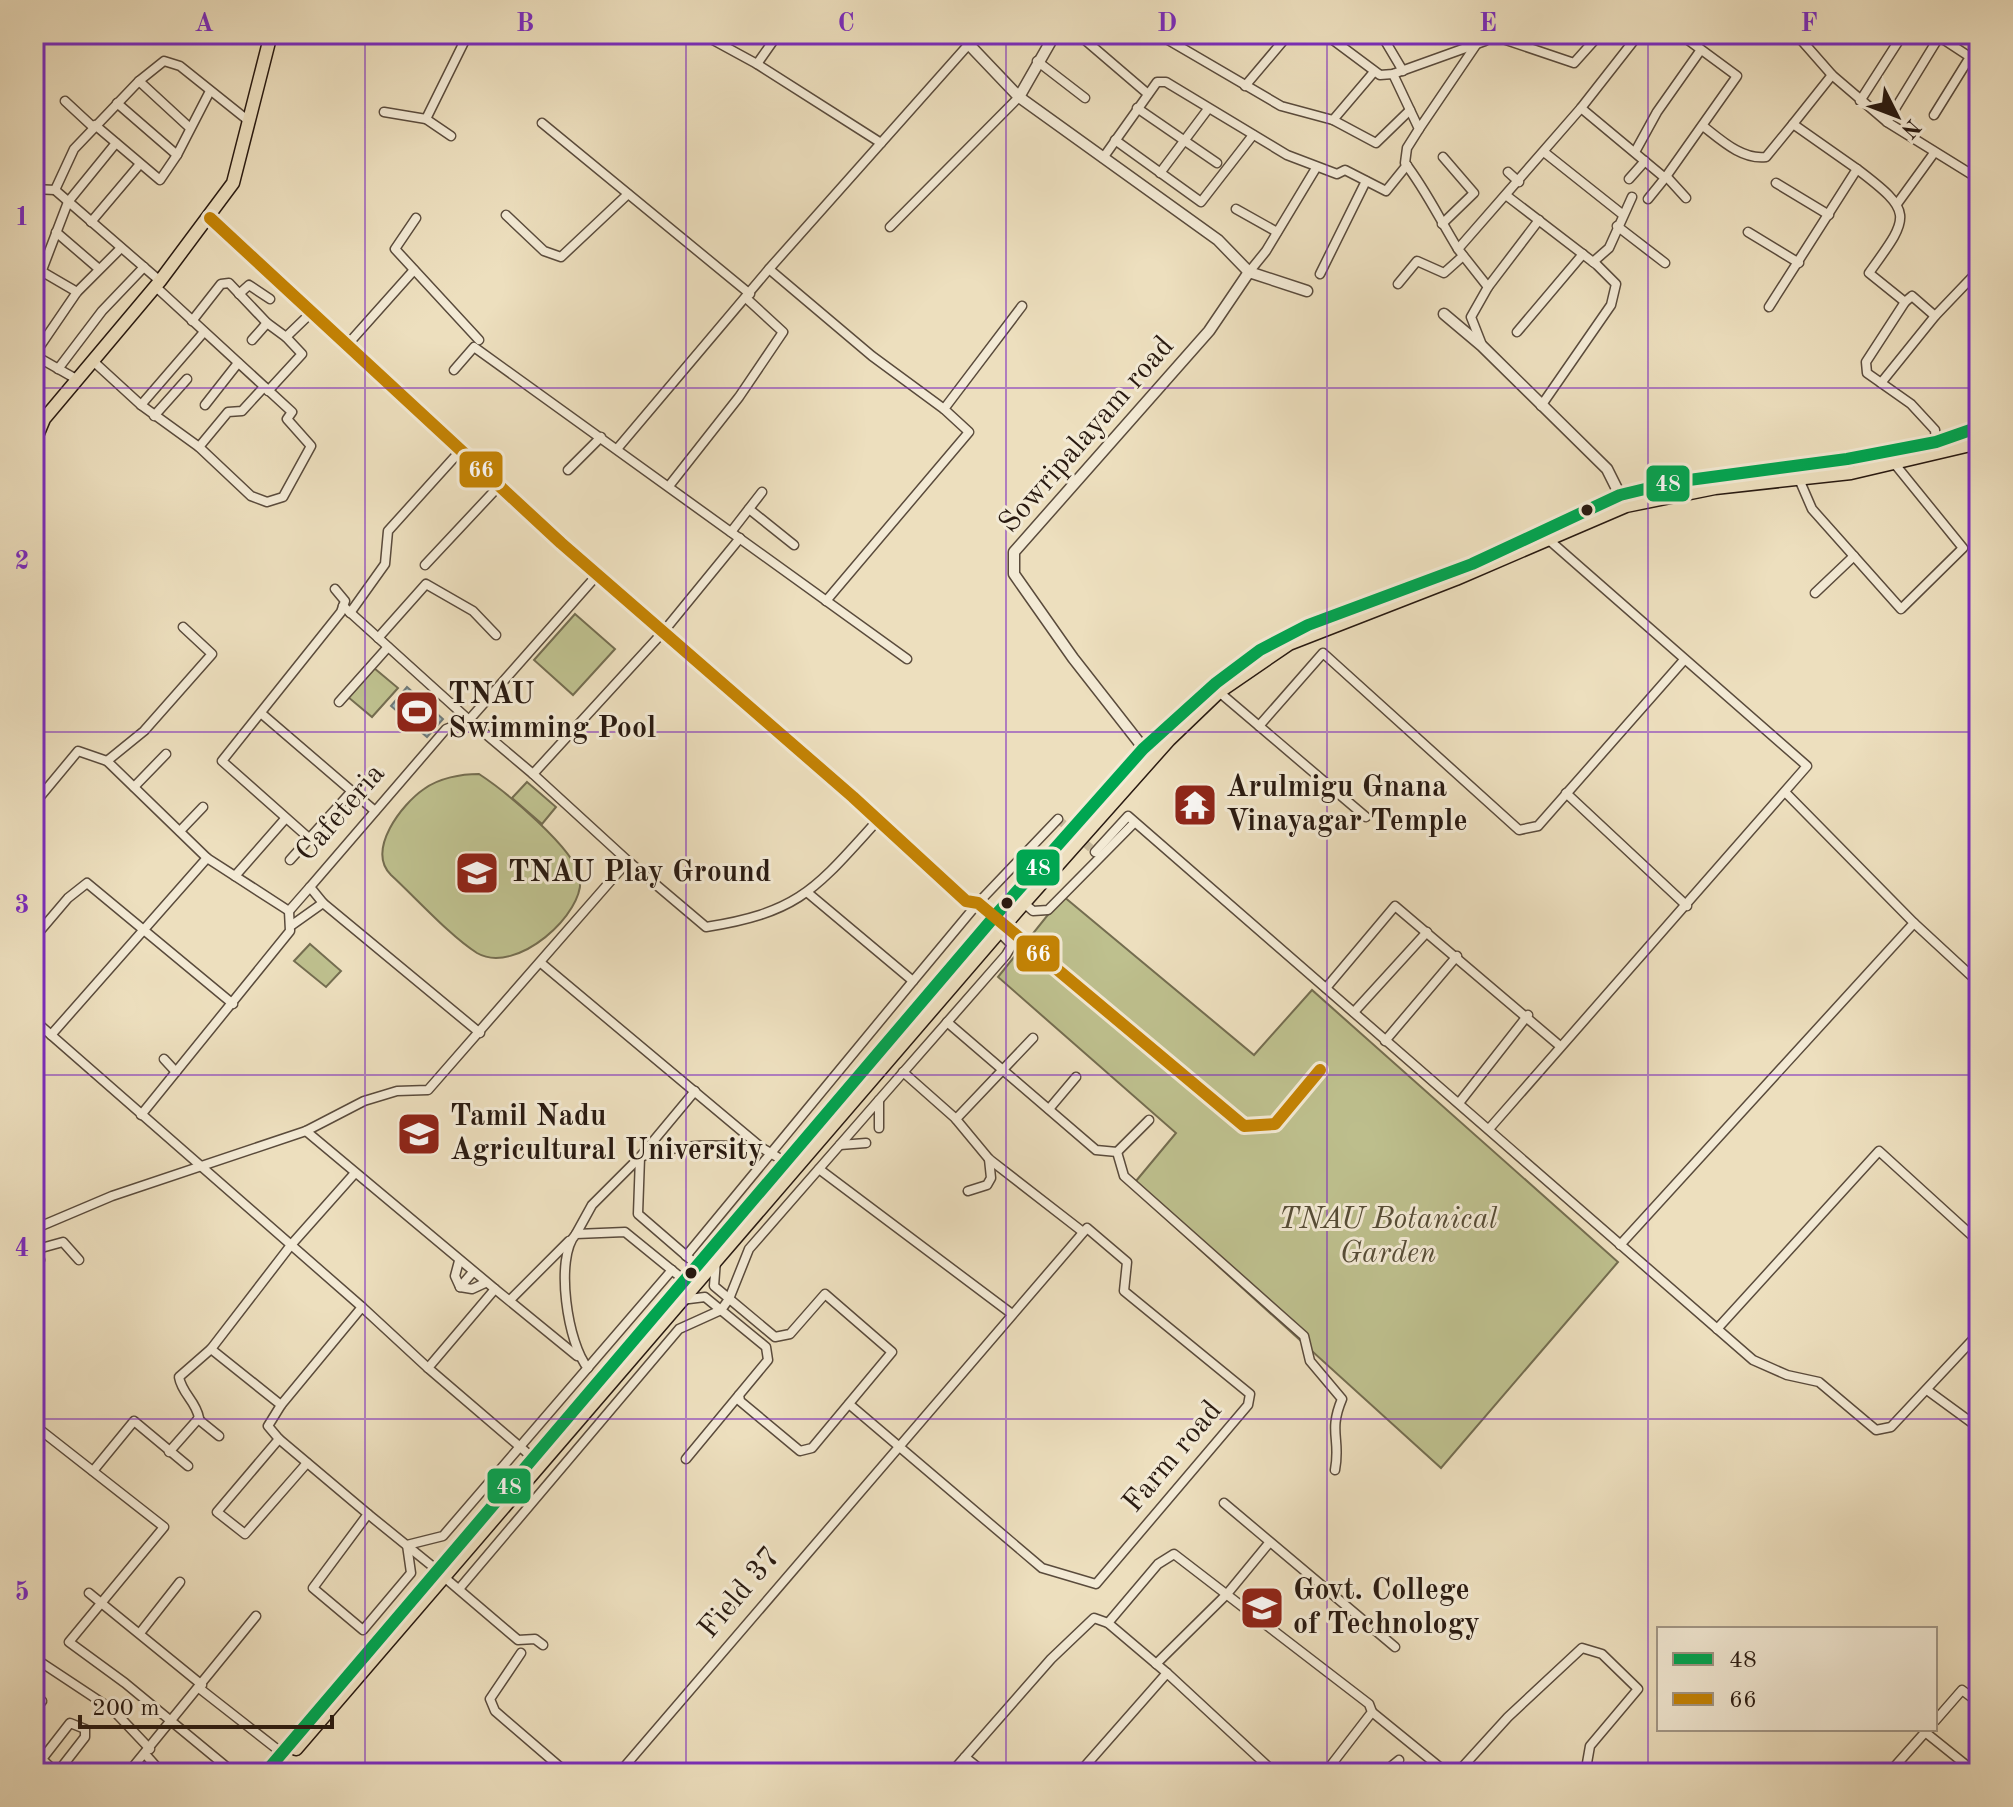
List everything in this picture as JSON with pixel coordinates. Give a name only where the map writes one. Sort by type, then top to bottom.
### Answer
[{"type":"main road","points":[[34,443],[44,419],[158,284],[210,218],[233,183],[271,34]]},
{"type":"main road","points":[[275,1773],[533,1458],[994,917],[1216,683],[1285,637],[1472,564],[1620,495],[1674,482],[1847,459],[1936,442],[1979,427]]},
{"type":"main road","points":[[265,1773],[1002,929],[1148,754],[1219,692],[1289,644],[1645,500],[1894,463],[1979,443]]},
{"type":"street","points":[[426,119],[468,34]]},
{"type":"street","points":[[702,34],[757,64],[881,143]]},
{"type":"street","points":[[757,64],[778,34]]},
{"type":"street","points":[[959,34],[1019,97],[1218,240],[1249,272],[1307,291]]},
{"type":"street","points":[[890,227],[1019,97],[1055,34]]},
{"type":"street","points":[[1078,34],[1148,94]]},
{"type":"street","points":[[1245,86],[1289,34]]},
{"type":"street","points":[[1325,34],[1373,73],[1398,73],[1476,45],[1491,34],[1574,63],[1600,34]]},
{"type":"street","points":[[1381,34],[1419,129]]},
{"type":"street","points":[[1459,34],[1476,45]]},
{"type":"street","points":[[1398,284],[1417,261],[1444,273],[1639,34]]},
{"type":"street","points":[[1648,199],[1737,76],[1680,34]]},
{"type":"street","points":[[1796,34],[1860,101],[1934,153],[1979,179]]},
{"type":"street","points":[[1860,101],[1903,34]]},
{"type":"street","points":[[1164,36],[1281,106],[1333,120],[1376,143],[1410,110]]},
{"type":"street","points":[[1887,122],[1937,36],[1970,57],[1934,115]]},
{"type":"street","points":[[617,449],[769,269],[969,44]]},
{"type":"street","points":[[1103,158],[1157,82],[1166,82],[1253,135],[1316,168],[1337,174],[1345,170],[1389,190],[1407,165],[1407,148],[1476,45]]},
{"type":"street","points":[[1635,152],[1657,112],[1700,51]]},
{"type":"street","points":[[55,190],[74,149],[139,81],[164,61],[180,66],[250,123]]},
{"type":"street","points":[[1037,61],[1085,98]]},
{"type":"street","points":[[1333,120],[1373,73]]},
{"type":"street","points":[[1703,126],[1734,149],[1755,158],[1766,157],[1832,75]]},
{"type":"street","points":[[139,81],[190,128]]},
{"type":"street","points":[[65,101],[160,180],[177,155],[210,91]]},
{"type":"street","points":[[117,103],[177,155]]},
{"type":"street","points":[[1137,108],[1217,163]]},
{"type":"street","points":[[1581,108],[1666,177],[1686,198]]},
{"type":"street","points":[[1160,173],[1208,109]]},
{"type":"street","points":[[384,112],[426,119],[451,136]]},
{"type":"street","points":[[542,123],[748,296],[783,332],[739,397],[669,486]]},
{"type":"street","points":[[1793,124],[1857,169],[1897,204],[1901,229],[1869,273],[1905,302]]},
{"type":"street","points":[[1115,140],[1201,202],[1253,135]]},
{"type":"street","points":[[34,291],[68,202],[116,143]]},
{"type":"street","points":[[1544,152],[1622,214]]},
{"type":"street","points":[[1897,204],[1934,153]]},
{"type":"street","points":[[1442,224],[1474,193],[1443,157]]},
{"type":"street","points":[[1629,179],[1645,161]]},
{"type":"street","points":[[91,222],[140,164]]},
{"type":"street","points":[[1407,165],[1423,184],[1460,253],[1488,287]]},
{"type":"street","points":[[1249,272],[1316,168]]},
{"type":"street","points":[[1769,307],[1857,169]]},
{"type":"street","points":[[1508,172],[1519,182]]},
{"type":"street","points":[[1320,274],[1366,181]]},
{"type":"street","points":[[1776,183],[1829,215]]},
{"type":"street","points":[[34,189],[55,190],[144,267],[192,321],[292,412],[287,419],[311,446],[283,497],[267,502],[251,496],[199,447],[154,416],[93,361]]},
{"type":"street","points":[[506,215],[544,251],[561,257],[628,194]]},
{"type":"street","points":[[1507,196],[1615,280],[1616,294],[1541,406]]},
{"type":"street","points":[[1593,262],[1609,248],[1632,197]]},
{"type":"street","points":[[1236,209],[1277,232]]},
{"type":"street","points":[[210,218],[499,486],[966,901],[978,903],[994,917],[1012,945],[749,1249],[729,1299],[721,1310],[689,1324],[671,1338],[459,1589]]},
{"type":"street","points":[[416,218],[395,249],[479,340]]},
{"type":"street","points":[[1482,346],[1471,317],[1488,287],[1539,220]]},
{"type":"street","points":[[1617,226],[1665,263]]},
{"type":"street","points":[[56,232],[99,269]]},
{"type":"street","points":[[1748,232],[1799,263]]},
{"type":"street","points":[[78,380],[34,355],[77,292],[121,248]]},
{"type":"street","points":[[1517,332],[1583,254]]},
{"type":"street","points":[[58,369],[102,311],[144,267]]},
{"type":"street","points":[[769,269],[969,432],[826,601]]},
{"type":"street","points":[[348,344],[414,270]]},
{"type":"street","points":[[1881,383],[1935,316],[1979,270]]},
{"type":"street","points":[[41,271],[77,292]]},
{"type":"street","name":"Sowripalayam road","points":[[1148,754],[1014,574],[1014,552],[1209,331],[1249,272]]},
{"type":"street","points":[[192,321],[221,284],[229,283],[302,354],[242,411],[228,412],[199,447]]},
{"type":"street","points":[[239,294],[249,285],[270,299]]},
{"type":"street","points":[[1935,316],[1912,296],[1866,362],[1867,373],[1911,404],[1935,430],[1936,442]]},
{"type":"street","points":[[944,409],[1022,306]]},
{"type":"street","points":[[286,337],[312,312]]},
{"type":"street","points":[[1444,314],[1482,346],[1607,469],[1620,495]]},
{"type":"street","points":[[252,340],[267,323]]},
{"type":"street","points":[[141,405],[204,332]]},
{"type":"street","points":[[454,370],[474,347],[907,659]]},
{"type":"street","points":[[205,405],[238,363]]},
{"type":"street","points":[[154,416],[187,379]]},
{"type":"street","points":[[34,409],[44,419]]},
{"type":"street","points":[[568,470],[601,437]]},
{"type":"street","points":[[310,839],[222,761],[385,564],[388,531],[461,450]]},
{"type":"street","points":[[1799,479],[1812,509],[1901,609],[1963,548],[1894,463]]},
{"type":"street","points":[[425,565],[499,486]]},
{"type":"street","points":[[731,532],[762,492]]},
{"type":"street","points":[[749,509],[794,545]]},
{"type":"street","points":[[533,774],[664,631],[740,538]]},
{"type":"street","points":[[1489,1129],[1807,766],[1549,540]]},
{"type":"street","points":[[1815,593],[1854,556]]},
{"type":"street","name":"Cafeteria","points":[[480,1033],[323,903],[310,887],[446,729],[469,720],[598,574]]},
{"type":"street","points":[[378,638],[426,584],[473,611],[496,635]]},
{"type":"street","points":[[335,589],[345,601],[347,610],[706,927],[779,910],[808,893],[878,820]]},
{"type":"street","points":[[107,761],[144,731],[212,654],[183,627]]},
{"type":"street","points":[[339,702],[388,647]]},
{"type":"street","points":[[1259,726],[1323,653],[1519,830],[1538,826],[1684,660]]},
{"type":"street","points":[[1219,692],[1366,817]]},
{"type":"street","points":[[262,714],[375,811]]},
{"type":"street","points":[[34,804],[78,751],[107,761],[207,858],[289,911],[292,925]]},
{"type":"street","points":[[134,787],[166,754]]},
{"type":"street","points":[[290,860],[352,791]]},
{"type":"street","points":[[1785,792],[1914,923],[1979,983]]},
{"type":"street","points":[[1566,793],[1687,906]]},
{"type":"street","points":[[180,831],[203,807]]},
{"type":"street","points":[[1095,852],[1128,816],[1717,1329],[1760,1364],[1819,1382],[1869,1426],[1882,1432],[1927,1390],[1979,1333]]},
{"type":"street","points":[[235,876],[285,819]]},
{"type":"street","points":[[686,1256],[978,903],[1058,819]]},
{"type":"street","points":[[1024,903],[1033,911],[1048,910],[1134,823]]},
{"type":"street","points":[[51,1035],[207,858]]},
{"type":"street","points":[[34,1229],[112,1196],[201,1169],[306,1131],[364,1101],[397,1091],[428,1090],[628,861]]},
{"type":"street","points":[[34,938],[68,898],[87,883],[233,1004]]},
{"type":"street","points":[[289,911],[310,887]]},
{"type":"street","points":[[808,893],[913,981]]},
{"type":"street","points":[[141,1115],[233,1004],[292,925],[323,903]]},
{"type":"street","points":[[1326,988],[1395,906],[1528,1015],[1560,1046]]},
{"type":"street","points":[[1620,1245],[1914,923]]},
{"type":"street","points":[[1002,929],[1244,1126],[1275,1124],[1320,1070]]},
{"type":"street","points":[[1354,1012],[1427,932]]},
{"type":"street","points":[[1385,1041],[1457,956]]},
{"type":"street","points":[[541,963],[762,1148],[784,1161]]},
{"type":"street","points":[[1459,1103],[1528,1015]]},
{"type":"street","points":[[34,1020],[533,1458]]},
{"type":"street","points":[[947,1022],[1096,1150],[1117,1152]]},
{"type":"street","points":[[956,1119],[1033,1038]]},
{"type":"street","points":[[164,1059],[176,1072]]},
{"type":"street","points":[[898,1445],[1083,1232],[989,1159],[956,1119],[903,1072]]},
{"type":"street","points":[[1049,1109],[1076,1077]]},
{"type":"street","points":[[511,1299],[572,1237],[610,1184],[640,1157],[695,1091]]},
{"type":"street","points":[[879,1100],[879,1128]]},
{"type":"street","points":[[1117,1152],[1149,1120]]},
{"type":"street","points":[[306,1131],[485,1283],[511,1299],[588,1368]]},
{"type":"street","points":[[840,1145],[866,1143]]},
{"type":"street","points":[[640,1157],[682,1146],[718,1144],[762,1148]]},
{"type":"street","points":[[1717,1329],[1879,1151],[1979,1242]]},
{"type":"street","points":[[1117,1152],[1124,1176],[1304,1336],[1310,1361],[1342,1399],[1332,1422],[1338,1453],[1335,1470]]},
{"type":"street","points":[[640,1157],[638,1214],[697,1265]]},
{"type":"street","points":[[968,1191],[987,1185],[991,1178],[989,1159]]},
{"type":"street","points":[[819,1169],[1012,1314]]},
{"type":"street","points":[[219,1436],[198,1419],[197,1409],[182,1392],[179,1377],[211,1349],[291,1245],[355,1173]]},
{"type":"street","name":"Farm road","points":[[849,1404],[1042,1568],[1096,1584],[1248,1405],[1250,1394],[1124,1291],[1127,1262],[1087,1228],[1083,1232]]},
{"type":"street","points":[[572,1237],[625,1232],[684,1280]]},
{"type":"street","points":[[572,1237],[565,1288],[578,1356]]},
{"type":"street","points":[[34,1266],[40,1260],[36,1251],[63,1242],[79,1260]]},
{"type":"street","points":[[716,1259],[714,1286],[775,1337],[790,1334],[825,1294],[892,1352],[812,1448],[800,1451],[744,1407],[739,1395]]},
{"type":"street","points":[[459,1261],[455,1276],[460,1287]]},
{"type":"street","points":[[407,1545],[443,1536],[672,1270]]},
{"type":"street","points":[[460,1287],[473,1272]]},
{"type":"street","points":[[460,1287],[472,1289],[485,1283]]},
{"type":"street","points":[[428,1368],[495,1289]]},
{"type":"street","points":[[680,1300],[705,1297],[766,1347],[768,1360],[686,1459]]},
{"type":"street","points":[[362,1307],[281,1405],[268,1426],[307,1463],[518,1640],[521,1653],[528,1662]]},
{"type":"street","points":[[211,1349],[281,1405]]},
{"type":"street","points":[[1927,1390],[1979,1428]]},
{"type":"street","points":[[169,1452],[198,1419]]},
{"type":"street","points":[[93,1471],[134,1421],[188,1466]]},
{"type":"street","points":[[34,1425],[164,1527],[69,1642],[234,1773]]},
{"type":"street","points":[[279,1439],[217,1512],[245,1534],[307,1463]]},
{"type":"street","name":"Field 37","points":[[619,1773],[898,1445]]},
{"type":"street","points":[[1224,1503],[1395,1647]]},
{"type":"street","points":[[368,1514],[313,1588],[363,1630],[411,1573],[407,1545]]},
{"type":"street","points":[[1156,1664],[1227,1594],[1269,1543]]},
{"type":"street","points":[[1108,1623],[1158,1564],[1174,1554],[1369,1704],[1372,1712],[1447,1773]]},
{"type":"street","points":[[140,1633],[180,1582]]},
{"type":"street","points":[[89,1593],[282,1753]]},
{"type":"street","points":[[128,1773],[256,1616]]},
{"type":"street","points":[[951,1773],[1051,1659],[1094,1618],[1108,1623],[1167,1673],[1275,1773]]},
{"type":"street","points":[[518,1640],[535,1639],[543,1645]]},
{"type":"street","points":[[1457,1773],[1508,1717],[1582,1648],[1602,1654],[1638,1689],[1590,1746],[1587,1763],[1594,1773]]},
{"type":"street","points":[[521,1653],[490,1699],[495,1711],[567,1773]]},
{"type":"street","points":[[42,1663],[113,1710],[148,1751],[162,1773]]},
{"type":"street","points":[[1079,1773],[1167,1673]]},
{"type":"street","points":[[1937,1719],[1962,1690],[1979,1703]]},
{"type":"street","points":[[34,1711],[42,1701]]},
{"type":"street","points":[[1325,1773],[1372,1712]]},
{"type":"street","points":[[34,1752],[57,1773],[85,1737],[85,1729],[70,1723],[42,1759]]},
{"type":"street","points":[[1889,1773],[1926,1731]]},
{"type":"street","points":[[1928,1731],[1976,1773]]},
{"type":"street","points":[[965,1757],[985,1773]]},
{"type":"street","points":[[1383,1773],[1399,1760]]},
{"type":"green space","points":[[575,614],[615,649],[573,695],[534,660]]},
{"type":"green space","points":[[374,668],[398,688],[372,717],[348,697]]},
{"type":"green space","points":[[479,774],[521,806],[552,836],[575,865],[580,877],[579,892],[560,923],[528,949],[510,956],[493,958],[467,946],[444,927],[384,865],[383,853],[390,828],[415,796],[443,779]]},
{"type":"green space","points":[[527,782],[556,807],[542,824],[512,798]]},
{"type":"green space","name":"TNAU Botanical Garden","points":[[1063,896],[1254,1055],[1312,990],[1618,1262],[1441,1468],[1131,1187],[1176,1133],[998,977]]},
{"type":"green space","points":[[310,944],[341,971],[326,987],[294,961]]},
{"type":"water","name":"TNAU Swimming Pool","points":[[407,687],[443,719],[427,737],[391,706]]},
{"type":"tunnel","points":[[1058,819],[1095,852]]},
{"type":"transit line","name":"66","points":[[210,218],[561,543],[853,797],[966,901],[978,903],[1244,1126],[1275,1124],[1320,1070]]},
{"type":"transit line","name":"48","points":[[265,1773],[994,917],[1143,749],[1216,683],[1260,650],[1308,625],[1472,564],[1620,495],[1674,482],[1847,459],[1936,442],[1979,427]]},
{"type":"place","name":"TNAU Swimming Pool","points":[[417,712]]},
{"type":"place","name":"Arulmigu Gnana Vinayagar Temple","points":[[1195,805]]},
{"type":"place","name":"TNAU Play Ground","points":[[477,873]]},
{"type":"place","name":"Tamil Nadu Agricultural University","points":[[419,1134]]},
{"type":"place","name":"Govt. College of Technology","points":[[1262,1608]]}]
